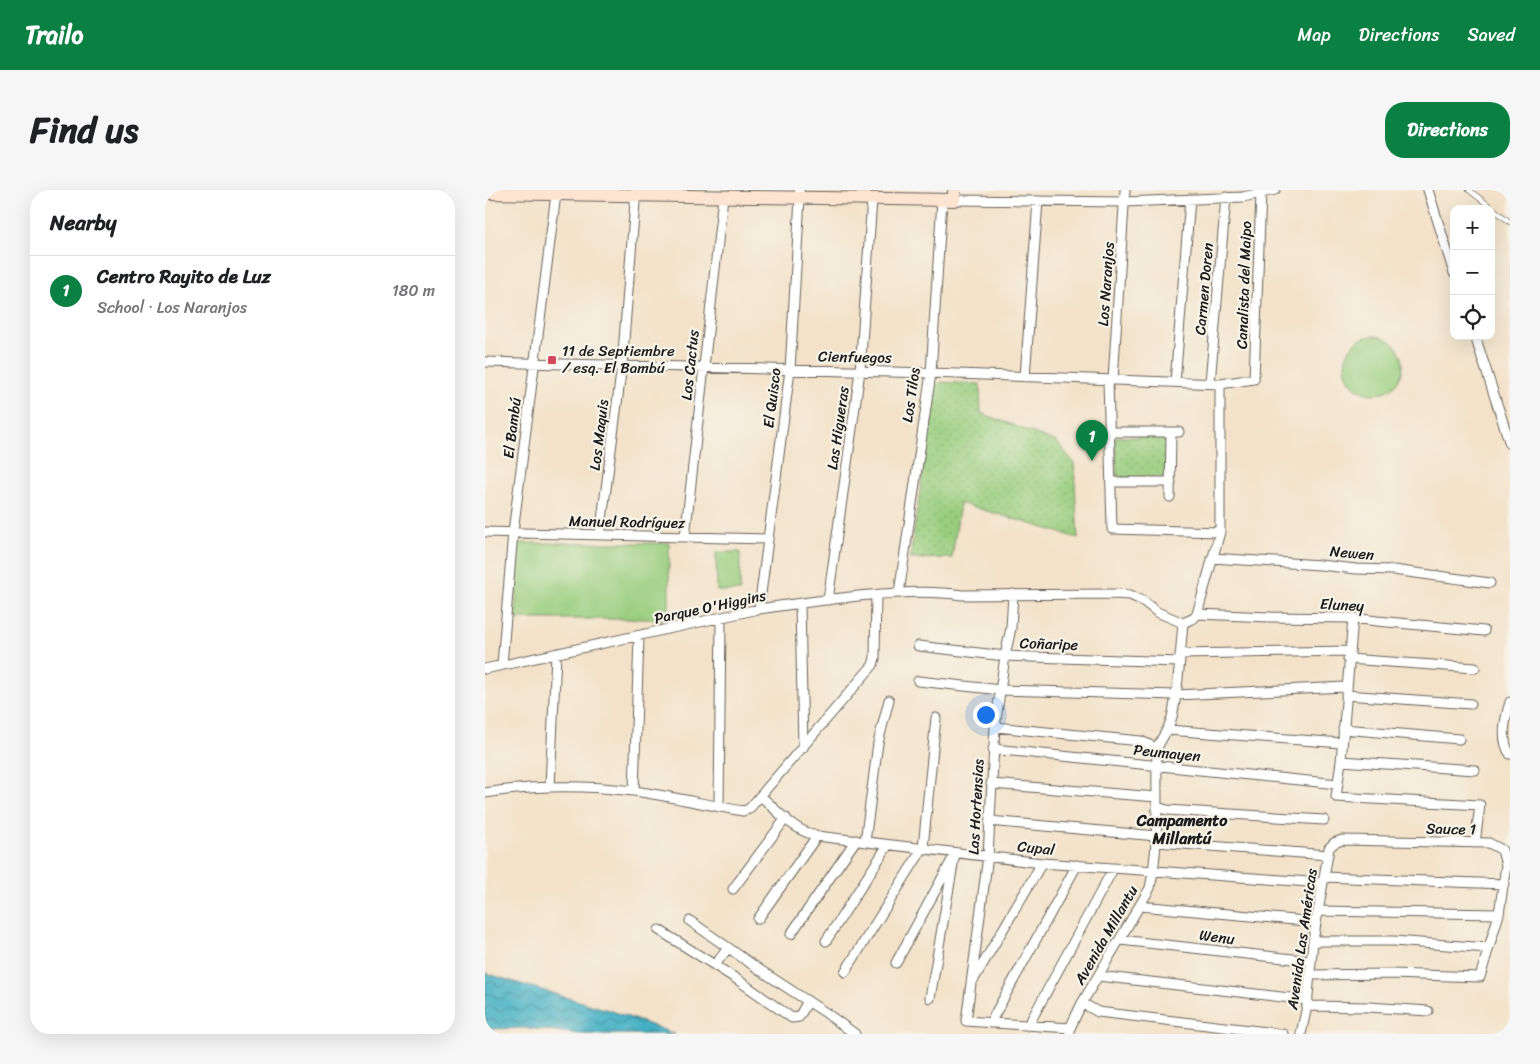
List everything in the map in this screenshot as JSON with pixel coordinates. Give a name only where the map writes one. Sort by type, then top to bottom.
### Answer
[{"type":"street","name":"Los Naranjos","points":[[1125,190],[1110,380],[1109,432],[1112,529],[1219,532]]},
{"type":"street","points":[[485,193],[636,193],[723,197],[800,194],[872,199],[950,196],[1038,201],[1125,202],[1243,197],[1275,190]]},
{"type":"street","points":[[1428,190],[1450,260]]},
{"type":"street","name":"Los Maquis","points":[[600,535],[622,365],[636,193]]},
{"type":"street","name":"Canalista del Maipo","points":[[1254,379],[1261,193]]},
{"type":"street","name":"El Bambú","points":[[502,665],[513,532],[556,194]]},
{"type":"street","name":"El Quisco","points":[[759,609],[790,370],[800,194]]},
{"type":"street","name":"Los Tilos","points":[[899,593],[931,373],[950,196]]},
{"type":"street","name":"Los Cactus","points":[[685,537],[723,197]]},
{"type":"street","name":"Carmen Doren","points":[[1219,532],[1215,384],[1225,198]]},
{"type":"street","name":"Las Higueras","points":[[828,600],[860,371],[872,199]]},
{"type":"street","points":[[1175,382],[1190,199]]},
{"type":"street","points":[[1025,376],[1038,201]]},
{"type":"street","points":[[1476,340],[1510,444]]},
{"type":"street","name":"Cienfuegos","points":[[485,362],[931,373],[1215,384],[1254,379]]},
{"type":"street","points":[[1109,432],[1175,432],[1171,497]]},
{"type":"street","points":[[1111,482],[1171,482]]},
{"type":"street","name":"Manuel Rodríguez","points":[[485,532],[768,539]]},
{"type":"street","points":[[1013,594],[1130,595],[1143,601],[1157,612],[1183,623],[1194,618],[1197,614],[1219,532]]},
{"type":"street","name":"Newen","points":[[1212,558],[1393,570],[1489,583]]},
{"type":"street","name":"Parque O'Higgins","points":[[485,669],[759,609],[800,603],[899,593],[1013,594]]},
{"type":"street","name":"Las Hortensias","points":[[990,1023],[966,1021],[988,856],[995,727],[1011,628],[1013,594]]},
{"type":"street","points":[[485,792],[550,787],[606,788],[634,791],[743,811],[749,809],[874,663],[876,595]]},
{"type":"street","points":[[800,603],[803,748]]},
{"type":"street","name":"Eluney","points":[[1197,614],[1353,618],[1484,631]]},
{"type":"street","points":[[719,807],[721,618]]},
{"type":"street","points":[[1353,618],[1341,761],[1336,797],[1480,805],[1475,843]]},
{"type":"street","points":[[995,727],[1141,741],[1157,748],[1168,730],[1176,695],[1183,623]]},
{"type":"street","points":[[634,791],[639,636]]},
{"type":"street","name":"Coñaripe","points":[[918,646],[1005,656],[1179,658],[1349,655],[1475,668]]},
{"type":"street","points":[[550,787],[556,654]]},
{"type":"street","points":[[918,681],[1001,690],[1176,695],[1346,691],[1471,704]]},
{"type":"street","points":[[791,934],[860,841],[878,743],[889,700]]},
{"type":"street","points":[[1510,702],[1504,732],[1505,746],[1510,754]]},
{"type":"street","points":[[845,972],[923,848],[936,718]]},
{"type":"street","points":[[1343,728],[1459,739]]},
{"type":"street","points":[[1168,730],[1342,744]]},
{"type":"street","name":"Avenida Millantu","points":[[1070,1031],[1082,1003],[1150,888],[1154,871],[1157,839],[1157,748]]},
{"type":"street","name":"Peumayen","points":[[993,749],[1338,784]]},
{"type":"street","points":[[1341,761],[1475,770]]},
{"type":"street","points":[[991,784],[1157,802],[1167,810],[1324,820]]},
{"type":"street","name":"Cupal","points":[[761,796],[797,829],[805,833],[955,853],[1113,869],[1324,880],[1504,884]]},
{"type":"street","points":[[733,889],[786,818]]},
{"type":"street","points":[[989,821],[1157,839],[1328,851]]},
{"type":"street","points":[[758,919],[817,836]]},
{"type":"street","name":"Sauce 1","points":[[1310,975],[1391,974],[1480,977],[1499,914],[1504,884],[1506,865],[1502,850],[1489,843],[1342,840],[1333,842],[1328,851]]},
{"type":"street","points":[[826,941],[888,845]]},
{"type":"street","name":"Avenida Las Américas","points":[[1301,1034],[1307,1003],[1313,941],[1328,851]]},
{"type":"street","points":[[896,964],[955,853]]},
{"type":"street","points":[[930,998],[955,853]]},
{"type":"street","points":[[972,982],[1042,863]]},
{"type":"street","points":[[1070,1031],[990,1023],[1077,865]]},
{"type":"street","points":[[1028,1026],[1113,869]]},
{"type":"street","points":[[1140,906],[1316,922]]},
{"type":"street","points":[[1318,911],[1499,914]]},
{"type":"street","points":[[689,921],[855,1034]]},
{"type":"street","points":[[659,930],[715,965],[792,1018],[799,1017],[808,1001]]},
{"type":"street","name":"Wenu","points":[[1120,940],[1311,961]]},
{"type":"street","points":[[1313,941],[1393,941],[1488,948]]},
{"type":"street","points":[[715,965],[727,948]]},
{"type":"street","points":[[1098,976],[1307,1003],[1428,1011]]},
{"type":"street","points":[[1082,1003],[1098,1012],[1283,1034]]},
{"type":"lane","points":[[1469,190],[1510,222]]},
{"type":"green space","points":[[1374,336],[1390,341],[1398,349],[1403,365],[1398,381],[1390,389],[1374,394],[1358,389],[1350,381],[1345,365],[1350,349],[1358,341]]},
{"type":"green space","points":[[941,382],[980,384],[981,413],[1057,442],[1074,463],[1078,538],[960,503],[952,558],[910,559],[935,386]]},
{"type":"green space","points":[[1115,437],[1166,437],[1166,477],[1117,478]]},
{"type":"green space","points":[[516,543],[669,543],[669,619],[516,619]]},
{"type":"green space","points":[[716,552],[740,552],[740,591],[717,591]]},
{"type":"water","points":[[485,973],[612,1011],[675,1034],[583,1034],[525,1028],[485,1029]]},
{"type":"place","name":"11 de Septiembre / esq. El Bambú","points":[[552,360]]},
{"type":"place","name":"Centro Rayito de Luz","points":[[1092,461]]},
{"type":"district","name":"Campamento Millantú","points":[[1182,829]]}]
